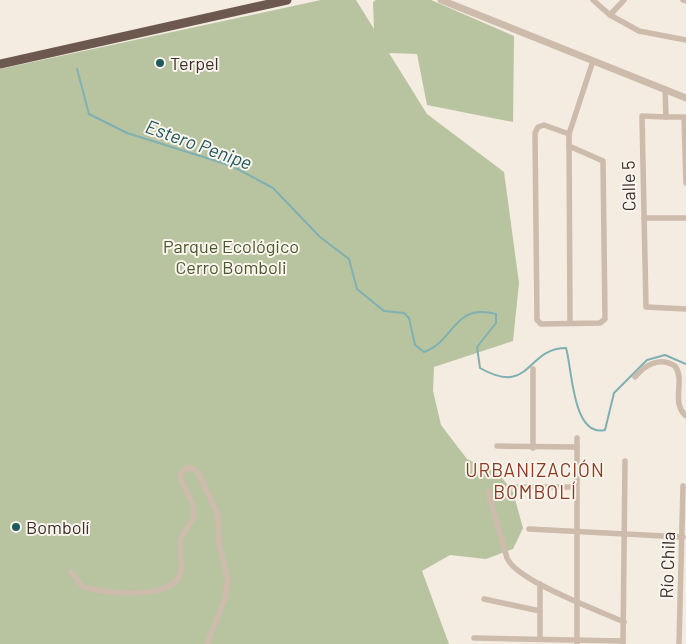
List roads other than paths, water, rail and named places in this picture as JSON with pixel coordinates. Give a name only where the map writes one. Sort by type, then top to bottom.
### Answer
[{"type":"highway","points":[[0,64],[286,0]]},
{"type":"street","points":[[441,0],[686,98]]},
{"type":"street","points":[[593,0],[610,15],[639,31],[686,40]]},
{"type":"street","points":[[610,15],[624,0]]},
{"type":"street","points":[[570,322],[569,134],[593,61]]},
{"type":"street","points":[[665,89],[666,117],[684,117],[686,183]]},
{"type":"street","name":"Calle 5","points":[[666,117],[642,116],[646,307],[686,309]]},
{"type":"street","points":[[569,134],[544,125],[538,127],[534,133],[536,320],[541,324],[570,322],[600,323],[605,319],[603,161],[569,146]]},
{"type":"street","points":[[644,218],[686,218]]},
{"type":"street","points":[[635,377],[644,366],[651,364],[661,362],[675,366],[680,375],[678,402],[681,411],[686,416]]},
{"type":"street","points":[[533,369],[533,448]]},
{"type":"street","points":[[577,438],[577,642]]},
{"type":"street","points":[[497,446],[533,448],[577,447]]},
{"type":"street","points":[[474,638],[624,643],[625,461]]},
{"type":"street","points":[[70,572],[84,587],[126,593],[156,590],[173,584],[180,572],[181,540],[194,516],[192,504],[180,475],[186,468],[193,468],[199,474],[218,515],[219,545],[228,579],[225,599],[207,644]]},
{"type":"street","name":"Río Chila","points":[[679,644],[683,626],[684,486]]},
{"type":"street","points":[[512,487],[576,487]]},
{"type":"street","points":[[488,492],[509,563],[518,572],[624,622]]},
{"type":"street","points":[[529,529],[683,537]]},
{"type":"street","points":[[540,584],[540,639]]},
{"type":"street","points":[[484,599],[540,611]]},
{"type":"waterway","name":"Estero Penipe","points":[[77,69],[89,114],[127,133],[232,166],[273,188],[320,237],[349,259],[357,289],[384,311],[404,313],[409,318],[415,345],[424,352],[442,340],[462,318],[482,312],[496,314],[496,323],[477,347],[480,368],[497,375],[509,377],[527,369],[543,355],[553,350],[566,348],[575,399],[586,423],[594,430],[605,430],[614,393],[647,360],[665,355],[686,364]]},
{"type":"place","name":"Terpel","points":[[160,63]]},
{"type":"place","name":"Bombolí","points":[[16,527]]},
{"type":"district","name":"URBANIZACIÓN BOMBOLÍ","points":[[535,480]]},
{"type":"park label","name":"Parque Ecológico Cerro Bomboli","points":[[231,256]]}]
